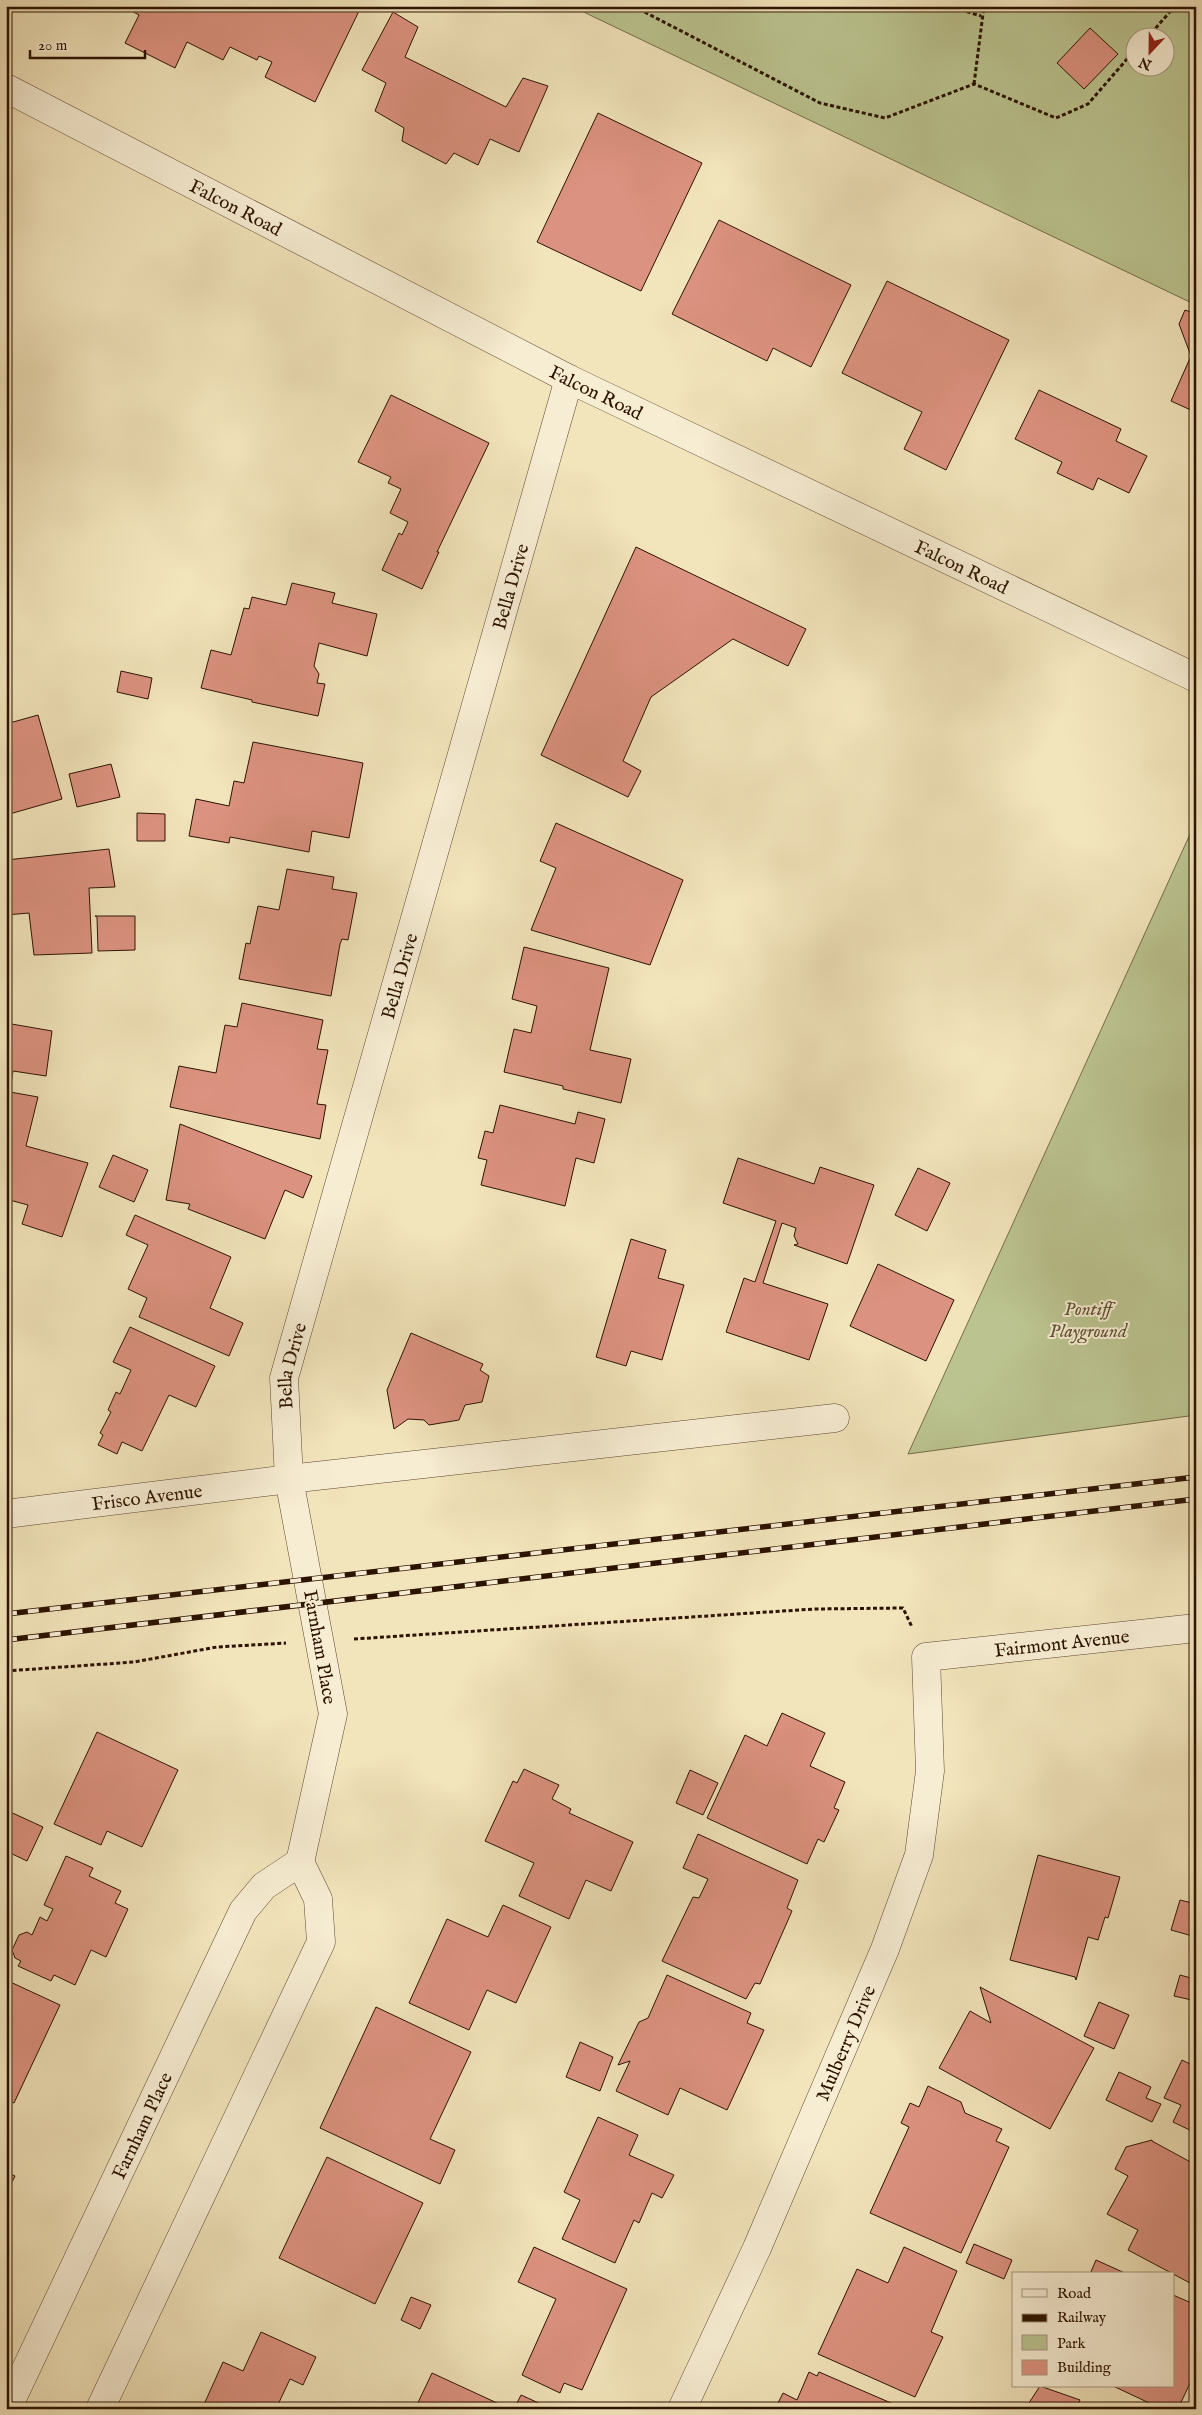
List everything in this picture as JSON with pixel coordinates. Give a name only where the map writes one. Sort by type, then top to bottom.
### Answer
[{"type":"street","name":"Falcon Road","points":[[6,88],[569,380],[1196,678]]},
{"type":"street","name":"Bella Drive","points":[[309,1578],[290,1479],[284,1378],[569,380]]},
{"type":"street","name":"Frisco Avenue","points":[[6,1514],[290,1479],[836,1418]]},
{"type":"street","name":"Farnham Place","points":[[7,2409],[243,1911],[264,1886],[300,1862],[333,1714],[309,1578]]},
{"type":"street","name":"Fairmont Avenue","points":[[926,1657],[1196,1628]]},
{"type":"street","name":"Mulberry Drive","points":[[682,2409],[772,2212],[885,1949],[919,1855],[930,1772],[926,1657]]},
{"type":"street","points":[[100,2409],[322,1942],[318,1899],[300,1862]]},
{"type":"path","points":[[634,6],[820,103],[885,118],[974,84],[1056,118],[1088,104],[1124,63]]},
{"type":"path","points":[[948,6],[981,16]]},
{"type":"path","points":[[974,84],[981,16],[984,6]]},
{"type":"path","points":[[1156,28],[1175,6]]},
{"type":"path","points":[[6,1671],[134,1662],[217,1647],[814,1609],[903,1608],[926,1657]]},
{"type":"green space","points":[[571,6],[1196,6],[1196,305]]},
{"type":"green space","name":"Pontiff Playground","points":[[1196,821],[1196,1415],[908,1454]]},
{"type":"building","points":[[122,6],[350,6],[359,11],[315,102],[265,77],[272,62],[259,56],[257,60],[230,47],[223,60],[187,42],[175,68],[125,43],[139,15]]},
{"type":"building","points":[[393,12],[418,27],[405,57],[506,107],[523,78],[548,86],[519,152],[490,139],[478,165],[454,153],[446,164],[402,141],[404,128],[375,111],[386,83],[362,70]]},
{"type":"building","points":[[1090,28],[1118,54],[1084,89],[1057,63]]},
{"type":"building","points":[[598,113],[702,163],[641,291],[537,242]]},
{"type":"building","points":[[719,220],[851,285],[811,367],[773,348],[767,361],[672,314]]},
{"type":"building","points":[[887,281],[1009,340],[946,470],[904,449],[922,412],[842,373]]},
{"type":"building","points":[[1185,310],[1196,314],[1196,405],[1193,411],[1171,401],[1191,356],[1179,324]]},
{"type":"building","points":[[1039,390],[1121,429],[1116,441],[1147,456],[1129,493],[1098,478],[1093,490],[1057,473],[1062,462],[1015,439]]},
{"type":"building","points":[[391,395],[489,443],[437,552],[439,552],[422,589],[382,570],[399,533],[402,535],[408,522],[390,513],[401,489],[388,483],[391,477],[358,462]]},
{"type":"building","points":[[636,547],[806,629],[788,666],[733,639],[651,697],[623,761],[641,771],[628,797],[541,755]]},
{"type":"building","points":[[292,583],[335,593],[332,603],[377,614],[367,656],[319,643],[314,666],[319,674],[317,683],[325,684],[318,716],[252,702],[252,700],[201,688],[211,650],[231,655],[244,608],[249,609],[252,597],[286,605]]},
{"type":"building","points":[[121,671],[152,678],[148,699],[117,692]]},
{"type":"building","points":[[38,715],[62,799],[6,815],[6,724]]},
{"type":"building","points":[[253,742],[363,763],[349,838],[312,831],[309,852],[230,837],[229,843],[189,836],[196,799],[229,806],[234,781],[244,783]]},
{"type":"building","points":[[111,764],[120,797],[77,807],[69,774]]},
{"type":"building","points":[[137,813],[165,814],[165,841],[137,841]]},
{"type":"building","points":[[556,823],[683,880],[650,965],[531,930],[556,868],[540,861]]},
{"type":"building","points":[[109,849],[115,887],[89,888],[92,953],[34,955],[29,913],[6,915],[6,860]]},
{"type":"building","points":[[287,869],[334,877],[332,889],[357,893],[348,940],[342,939],[340,944],[331,996],[239,979],[246,943],[250,944],[258,906],[279,910]]},
{"type":"building","points":[[95,916],[135,916],[135,950],[98,951],[97,917]]},
{"type":"building","points":[[524,947],[609,968],[590,1050],[631,1059],[621,1103],[563,1089],[563,1086],[504,1072],[514,1029],[531,1033],[537,1006],[512,999]]},
{"type":"building","points":[[242,1003],[323,1020],[317,1049],[328,1050],[317,1104],[326,1105],[320,1139],[170,1107],[179,1066],[216,1073],[225,1025],[237,1027]]},
{"type":"building","points":[[6,1023],[52,1031],[46,1076],[13,1071],[10,1092],[38,1097],[26,1146],[88,1163],[62,1237],[22,1224],[28,1205],[6,1199]]},
{"type":"building","points":[[500,1105],[575,1124],[578,1112],[605,1119],[594,1163],[576,1158],[565,1206],[481,1185],[487,1160],[478,1158],[485,1131],[493,1133]]},
{"type":"building","points":[[180,1124],[312,1176],[303,1198],[285,1190],[265,1239],[188,1209],[190,1204],[166,1200]]},
{"type":"building","points":[[113,1155],[148,1170],[134,1202],[99,1187]]},
{"type":"building","points":[[738,1158],[814,1184],[820,1167],[874,1185],[847,1264],[794,1245],[798,1244],[794,1236],[796,1228],[782,1223],[763,1283],[828,1304],[809,1360],[726,1332],[744,1278],[755,1282],[776,1221],[723,1203]]},
{"type":"building","points":[[918,1168],[950,1183],[927,1231],[895,1215]]},
{"type":"building","points":[[135,1215],[231,1257],[210,1308],[243,1323],[229,1356],[139,1317],[147,1298],[128,1289],[148,1245],[126,1235]]},
{"type":"building","points":[[631,1239],[666,1250],[658,1278],[684,1285],[662,1360],[631,1351],[626,1366],[596,1357]]},
{"type":"building","points":[[878,1264],[954,1300],[926,1361],[850,1326]]},
{"type":"building","points":[[6,1268],[12,1271],[6,1284]]},
{"type":"building","points":[[130,1327],[215,1366],[196,1407],[169,1395],[142,1451],[122,1442],[117,1454],[98,1445],[103,1435],[100,1433],[111,1412],[108,1410],[116,1392],[120,1394],[131,1370],[113,1362]]},
{"type":"building","points":[[411,1333],[483,1364],[480,1370],[489,1376],[482,1402],[465,1405],[459,1420],[429,1425],[424,1420],[408,1419],[394,1429],[387,1390]]},
{"type":"building","points":[[782,1713],[825,1733],[810,1766],[845,1782],[834,1808],[839,1810],[824,1842],[818,1839],[807,1864],[707,1818],[745,1735],[767,1746]]},
{"type":"building","points":[[97,1732],[178,1770],[142,1847],[107,1831],[101,1845],[54,1824]]},
{"type":"building","points":[[524,1769],[559,1785],[552,1799],[571,1809],[569,1813],[633,1842],[611,1891],[586,1880],[569,1919],[519,1896],[534,1863],[485,1841],[513,1781],[517,1783]]},
{"type":"building","points":[[690,1770],[718,1783],[703,1815],[676,1803]]},
{"type":"building","points":[[6,1810],[43,1827],[27,1861],[6,1851]]},
{"type":"building","points":[[698,1834],[798,1880],[787,1908],[792,1911],[760,1984],[755,1983],[746,1999],[662,1961],[693,1897],[699,1898],[708,1879],[683,1868]]},
{"type":"building","points":[[1038,1855],[1120,1877],[1108,1918],[1105,1917],[1098,1940],[1088,1937],[1076,1980],[1075,1977],[1010,1960]]},
{"type":"building","points":[[66,1856],[93,1868],[89,1876],[121,1891],[115,1903],[128,1909],[106,1957],[91,1950],[75,1985],[54,1975],[51,1981],[18,1966],[21,1961],[15,1958],[12,1950],[19,1935],[27,1932],[32,1935],[40,1917],[47,1921],[53,1909],[44,1905]]},
{"type":"building","points":[[1180,1900],[1196,1904],[1196,1937],[1171,1930]]},
{"type":"building","points":[[503,1905],[551,1927],[516,2003],[487,1990],[469,2030],[409,2003],[447,1919],[488,1937]]},
{"type":"building","points":[[1196,1959],[1196,2001],[1174,1996],[1180,1975],[1191,1978]]},
{"type":"building","points":[[667,1975],[751,2013],[747,2023],[764,2030],[727,2110],[680,2088],[668,2115],[616,2091],[630,2061],[618,2065],[639,2022],[648,2018]]},
{"type":"building","points":[[6,1980],[60,2005],[14,2103],[6,2099]]},
{"type":"building","points":[[980,1987],[1094,2048],[1050,2129],[939,2068],[970,2011],[991,2023]]},
{"type":"building","points":[[1099,2002],[1129,2015],[1114,2049],[1084,2036]]},
{"type":"building","points":[[376,2007],[471,2052],[430,2139],[455,2150],[440,2184],[320,2128]]},
{"type":"building","points":[[580,2042],[613,2057],[600,2091],[566,2077]]},
{"type":"building","points":[[1182,2060],[1196,2067],[1196,2133],[1173,2122],[1181,2105],[1164,2098]]},
{"type":"building","points":[[1119,2072],[1151,2087],[1146,2098],[1161,2104],[1152,2122],[1106,2100]]},
{"type":"building","points":[[928,2086],[961,2102],[965,2113],[1002,2129],[996,2141],[1009,2147],[961,2253],[870,2213],[909,2127],[901,2123],[910,2103],[919,2107]]},
{"type":"building","points":[[598,2117],[638,2135],[629,2155],[674,2175],[662,2198],[652,2193],[639,2223],[634,2220],[615,2263],[562,2239],[580,2200],[564,2192]]},
{"type":"building","points":[[1152,2140],[1196,2165],[1196,2272],[1190,2283],[1174,2274],[1174,2272],[1169,2272],[1128,2250],[1138,2230],[1107,2214],[1128,2176],[1115,2169],[1126,2147]]},
{"type":"building","points":[[327,2157],[423,2203],[375,2304],[279,2258]]},
{"type":"building","points":[[6,2172],[15,2176],[6,2194]]},
{"type":"building","points":[[974,2244],[1012,2260],[1004,2279],[966,2263]]},
{"type":"building","points":[[534,2247],[627,2289],[582,2390],[564,2383],[560,2393],[522,2375],[556,2299],[518,2282]]},
{"type":"building","points":[[904,2247],[957,2271],[931,2332],[943,2337],[915,2397],[818,2354],[857,2269],[888,2283]]},
{"type":"building","points":[[1096,2260],[1123,2272],[1091,2272]]},
{"type":"building","points":[[1174,2295],[1196,2305],[1196,2351],[1190,2363],[1196,2366],[1196,2370],[1178,2409],[1165,2404],[1162,2409],[1117,2388],[1174,2388]]},
{"type":"building","points":[[411,2297],[431,2305],[420,2329],[401,2320]]},
{"type":"building","points":[[261,2332],[316,2357],[303,2385],[290,2379],[276,2409],[202,2409],[223,2362],[243,2371]]},
{"type":"building","points":[[809,2372],[817,2376],[819,2372],[905,2409],[775,2409],[783,2393],[797,2400]]},
{"type":"building","points":[[432,2373],[510,2409],[415,2409]]},
{"type":"building","points":[[1039,2388],[1046,2388],[1080,2400],[1076,2409],[1025,2409]]},
{"type":"building","points":[[521,2395],[552,2409],[514,2409]]},
{"type":"railway","points":[[6,1614],[1196,1477]]},
{"type":"railway","points":[[6,1640],[1196,1499]]}]
